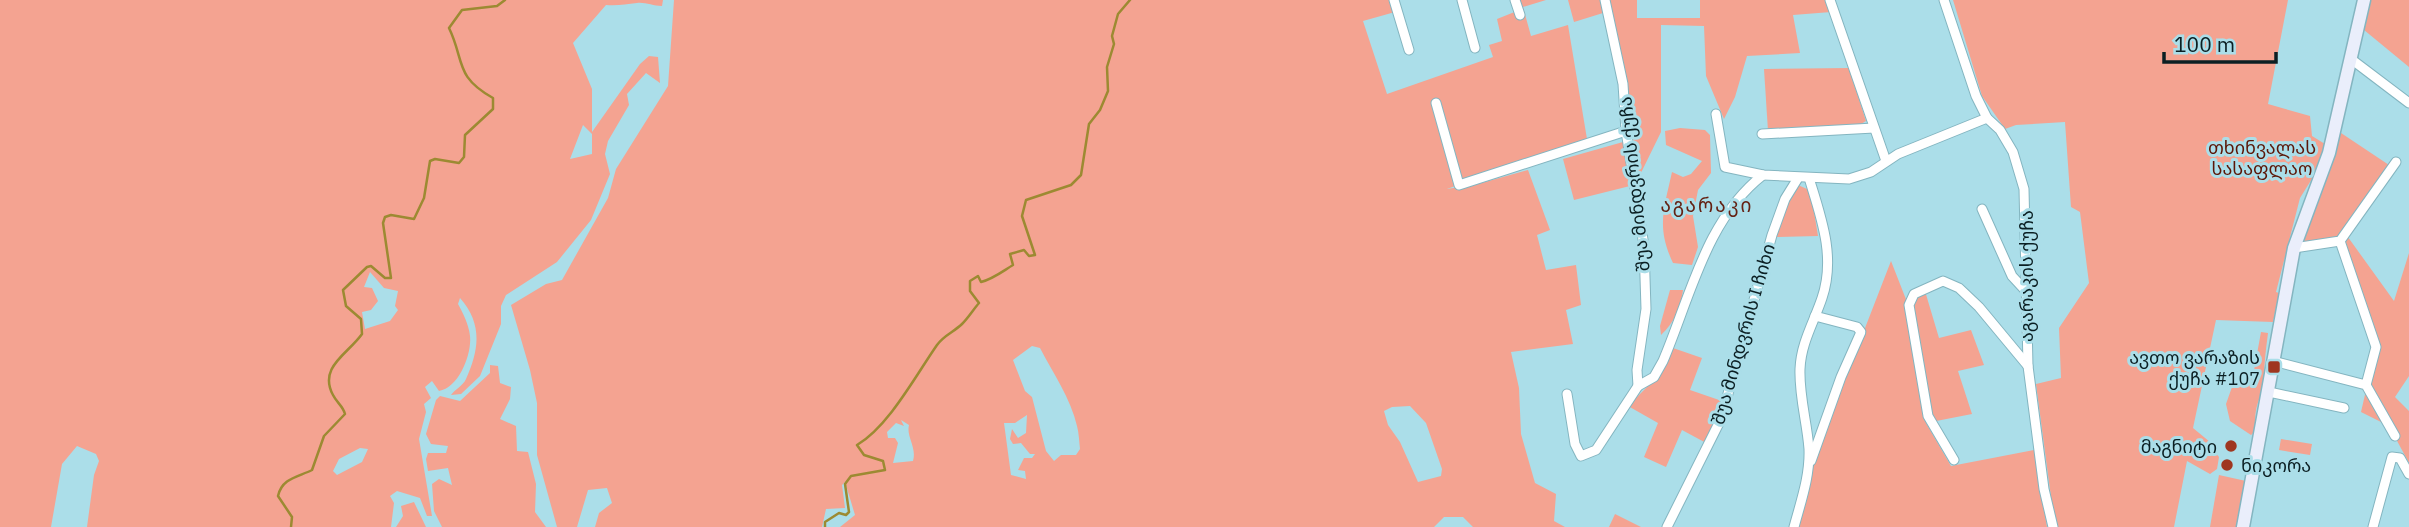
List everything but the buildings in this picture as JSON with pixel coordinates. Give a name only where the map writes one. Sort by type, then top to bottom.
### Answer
[{"type":"street","points":[[1394,0],[1409,50]]},
{"type":"street","points":[[1462,0],[1475,48]]},
{"type":"street","points":[[1515,0],[1520,15]]},
{"type":"street","name":"შუა მინდვრის ქუჩა","points":[[1605,0],[1623,84],[1626,131],[1644,246],[1646,309],[1637,370],[1638,386]]},
{"type":"street","points":[[1830,0],[1886,161]]},
{"type":"street","name":"აგარაკის ქუჩა","points":[[1944,0],[1972,86],[1987,118],[2000,130],[2013,152],[2024,189],[2027,207],[2024,289],[2028,366],[2044,489],[2053,527]]},
{"type":"street","points":[[2243,527],[2294,248],[2329,153],[2364,0]]},
{"type":"street","points":[[2351,59],[2409,103]]},
{"type":"street","points":[[1436,103],[1459,185],[1626,131]]},
{"type":"street","points":[[1716,114],[1725,167],[1763,175],[1798,178],[1859,177],[1886,161],[1987,118]]},
{"type":"street","points":[[1762,134],[1874,128]]},
{"type":"street","points":[[2294,248],[2340,240],[2396,162]]},
{"type":"street","points":[[1567,394],[1575,444],[1581,456],[1596,450],[1638,386],[1654,377],[1709,243],[1733,203],[1763,175]]},
{"type":"street","name":"შუა მინდვრის I ჩიხი","points":[[1667,527],[1721,419],[1772,235],[1785,199],[1798,178]]},
{"type":"street","points":[[1808,470],[1800,368],[1802,350],[1828,273],[1827,240],[1809,178]]},
{"type":"street","points":[[1982,209],[2012,276],[2024,289]]},
{"type":"street","points":[[2340,240],[2376,347],[2366,385],[2395,436]]},
{"type":"street","points":[[1954,460],[1940,441],[1928,416],[1909,305],[1914,294],[1943,281],[1959,288],[2028,366]]},
{"type":"street","points":[[1794,527],[1808,470],[1841,377],[1861,332],[1857,327],[1815,316]]},
{"type":"street","points":[[2273,361],[2366,385]]},
{"type":"street","points":[[2269,392],[2344,408]]},
{"type":"street","points":[[2373,527],[2392,457],[2397,457],[2409,474]]},
{"type":"green space","points":[[0,0],[663,0],[662,6],[640,3],[606,5],[573,43],[592,89],[592,132],[640,64],[649,56],[658,57],[660,83],[646,73],[627,94],[629,105],[608,141],[605,154],[610,174],[591,220],[557,262],[506,295],[501,306],[501,324],[480,376],[461,394],[451,395],[466,379],[476,347],[475,327],[460,298],[458,304],[470,336],[469,352],[463,369],[446,389],[439,391],[432,381],[425,387],[431,398],[424,404],[426,412],[419,439],[432,516],[427,516],[420,498],[397,491],[390,496],[394,503],[391,527],[87,527],[94,475],[99,461],[96,454],[77,446],[62,464],[51,527],[0,527]],"holes":[[[583,125],[592,134],[592,154],[570,159]],[[370,272],[384,288],[398,291],[395,306],[398,310],[390,321],[365,329],[362,312],[371,310],[378,301],[372,288],[364,287]],[[360,448],[368,449],[362,462],[337,475],[333,471],[339,459]]]},
{"type":"green space","points":[[674,0],[1391,0],[1395,12],[1363,21],[1387,94],[1493,57],[1489,45],[1502,41],[1497,19],[1517,11],[1514,0],[1546,0],[1523,7],[1531,36],[1568,25],[1587,139],[1447,189],[1478,184],[1528,170],[1550,230],[1537,235],[1546,270],[1576,265],[1581,305],[1566,310],[1573,344],[1511,352],[1519,388],[1521,434],[1535,483],[1556,494],[1554,521],[1565,527],[1473,527],[1463,517],[1444,517],[1434,527],[840,527],[855,515],[845,482],[842,485],[845,508],[826,509],[822,527],[595,527],[599,513],[612,503],[607,488],[588,490],[577,527],[557,527],[537,455],[537,403],[511,305],[546,284],[562,280],[608,198],[616,169],[668,86]],"holes":[[[1032,346],[1040,348],[1074,416],[1080,449],[1076,455],[1061,455],[1054,461],[1046,451],[1032,397],[1025,391],[1013,360]],[[1410,406],[1426,423],[1442,469],[1441,476],[1418,482],[1400,442],[1388,425],[1384,411],[1392,407]],[[1027,415],[1026,433],[1018,438],[1012,429],[1010,439],[1013,444],[1021,443],[1030,454],[1035,454],[1032,458],[1024,458],[1018,470],[1025,471],[1026,479],[1011,475],[1004,423],[1015,423]],[[901,420],[909,425],[913,461],[893,463],[898,443],[895,438],[888,438],[887,432],[896,423],[904,426]]]},
{"type":"green space","points":[[1568,0],[1600,0],[1603,13],[1574,22]]},
{"type":"green space","points":[[1607,0],[1637,0],[1637,18],[1700,18],[1700,0],[1827,0],[1831,12],[1793,15],[1800,53],[1747,56],[1735,97],[1724,119],[1706,76],[1704,26],[1661,25],[1661,132],[1638,179],[1626,83]]},
{"type":"green space","name":"თხინვალას სასაფლაო","points":[[1953,0],[2288,0],[2268,104],[2310,116],[2312,136],[2325,144],[2315,174],[2300,198],[2276,292],[2279,293],[2273,322],[2216,320],[2193,428],[2216,447],[2214,451],[2219,457],[2217,469],[2210,474],[2187,461],[2174,527],[2055,527],[2036,384],[2061,378],[2059,328],[2089,283],[2080,212],[2071,207],[2065,122],[2016,125],[2005,129],[1982,96]]},
{"type":"green space","points":[[2364,0],[2409,0],[2409,67],[2358,25]]},
{"type":"green space","points":[[1849,68],[1866,121],[1856,127],[1768,131],[1764,69]]},
{"type":"green space","points":[[1680,128],[1705,130],[1710,135],[1711,173],[1698,190],[1693,216],[1698,247],[1692,265],[1673,263],[1663,228],[1664,208],[1672,172],[1683,177],[1691,174],[1702,161],[1666,145],[1665,131]]},
{"type":"green space","points":[[2335,129],[2392,167],[2345,233],[2394,301],[2409,253],[2409,376],[2395,397],[2409,411],[2409,463],[2389,426],[2361,412],[2376,347],[2340,241],[2294,248]]},
{"type":"green space","points":[[1623,142],[1630,186],[1574,200],[1563,159]]},
{"type":"green space","points":[[1798,185],[1807,189],[1812,199],[1818,236],[1776,237],[1784,205]]},
{"type":"green space","points":[[1891,261],[1909,307],[1925,291],[1939,338],[1971,330],[1984,365],[1958,371],[1972,414],[1926,423],[1951,466],[2034,450],[2047,527],[1795,527],[1810,470]]},
{"type":"green space","points":[[1670,290],[1683,290],[1679,309],[1661,335],[1660,326]]},
{"type":"green space","points":[[2261,332],[2268,333],[2263,385],[2256,414],[2257,429],[2251,435],[2230,421],[2226,404],[2232,387],[2253,376]]},
{"type":"green space","points":[[1673,348],[1702,358],[1690,390],[1722,401],[1708,444],[1682,430],[1666,467],[1644,457],[1658,423],[1628,406],[1656,378]]},
{"type":"green space","points":[[490,365],[498,366],[500,383],[511,387],[510,399],[500,419],[516,426],[517,451],[528,452],[536,484],[535,512],[546,527],[442,527],[434,511],[432,484],[439,479],[452,485],[448,468],[428,471],[428,453],[446,453],[448,446],[431,444],[426,434],[436,400],[440,396],[460,401],[490,373]]},
{"type":"green space","points":[[2281,439],[2312,444],[2310,455],[2279,450]]},
{"type":"green space","points":[[2219,475],[2246,481],[2238,527],[2210,527]]},
{"type":"green space","points":[[414,502],[426,527],[396,527],[403,516],[401,506]]},
{"type":"green space","points":[[1615,514],[1641,527],[1609,527]]},
{"type":"waterway","points":[[291,527],[292,517],[278,496],[280,490],[291,479],[312,470],[324,436],[345,414],[333,395],[329,376],[337,362],[362,334],[361,319],[346,306],[343,290],[367,267],[371,266],[385,278],[391,278],[383,223],[385,217],[391,215],[414,219],[424,198],[430,161],[435,159],[459,163],[464,157],[465,135],[493,109],[493,98],[466,75],[449,28],[462,10],[497,6],[505,0]]},
{"type":"waterway","points":[[825,527],[825,522],[839,513],[846,515],[849,512],[845,484],[851,476],[885,470],[883,461],[864,455],[857,445],[880,426],[940,342],[962,324],[979,303],[970,291],[970,281],[978,276],[981,282],[985,281],[1013,265],[1010,254],[1024,250],[1029,256],[1035,255],[1022,216],[1026,200],[1071,185],[1081,175],[1089,124],[1100,110],[1108,91],[1107,67],[1114,44],[1112,36],[1118,14],[1130,0]]},
{"type":"place","name":"ავთო ვარაზის ქუჩა #107","points":[[2274,367]]},
{"type":"place","name":"მაგნიტი","points":[[2231,446]]},
{"type":"place","name":"ნიკორა","points":[[2227,465]]},
{"type":"district","name":"აგარაკი","points":[[1707,205]]}]
